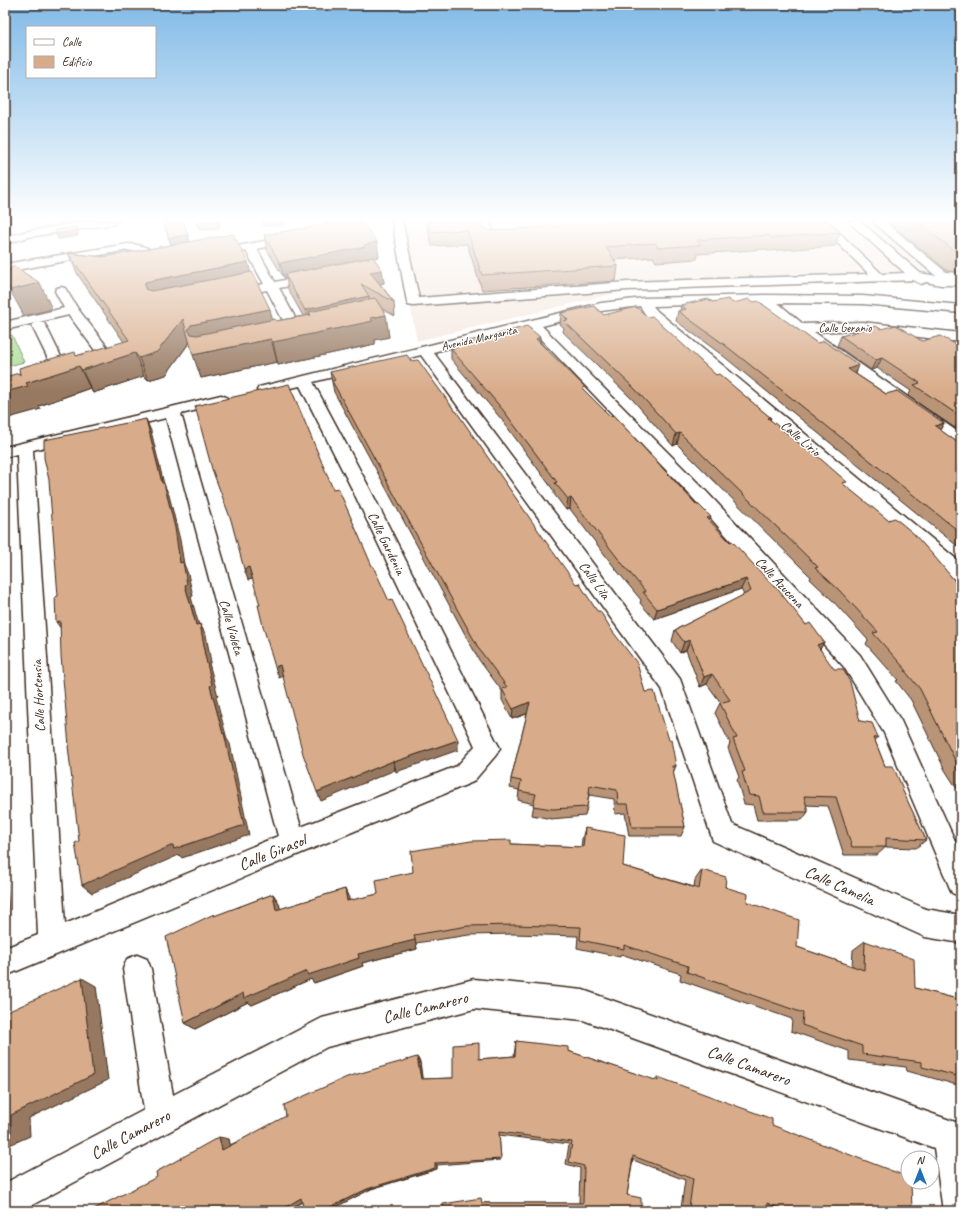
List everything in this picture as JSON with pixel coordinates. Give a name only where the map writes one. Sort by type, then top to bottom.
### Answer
[{"type":"street","points":[[267,278],[296,332]]},
{"type":"street","points":[[219,296],[316,278]]},
{"type":"street","points":[[408,278],[413,302],[627,286],[885,278]]},
{"type":"street","points":[[919,278],[958,309]]},
{"type":"street","points":[[925,278],[941,281],[961,281]]},
{"type":"street","points":[[47,373],[106,355],[72,310],[61,291]]},
{"type":"street","points":[[764,299],[800,328],[961,441]]},
{"type":"street","name":"Avenida Margarita","points":[[253,392],[602,307],[644,302],[764,299],[863,300],[958,309]]},
{"type":"street","name":"Calle Lirio","points":[[644,302],[652,314],[961,574]]},
{"type":"street","points":[[5,326],[72,310]]},
{"type":"street","name":"Calle Azucena","points":[[534,324],[696,491],[852,661],[893,728],[961,884]]},
{"type":"street","points":[[39,326],[60,369]]},
{"type":"street","name":"Calle Geranio","points":[[800,328],[862,326],[958,340]]},
{"type":"street","points":[[280,336],[311,329]]},
{"type":"street","name":"Calle Lila","points":[[425,351],[672,685],[722,832]]},
{"type":"street","name":"Calle Gardenia","points":[[304,380],[362,491],[468,707]]},
{"type":"street","points":[[15,450],[238,396]]},
{"type":"street","name":"Calle Violeta","points":[[172,411],[293,843]]},
{"type":"street","name":"Calle Hortensia","points":[[15,450],[52,943]]},
{"type":"street","name":"Calle Girasol","points":[[5,962],[465,774],[488,748],[468,707]]},
{"type":"street","name":"Calle Camelia","points":[[722,832],[925,923],[961,929]]},
{"type":"street","points":[[137,969],[161,1118]]},
{"type":"street","name":"Calle Camarero","points":[[5,1200],[322,1033],[474,994],[583,1005],[955,1139]]},
{"type":"street","points":[[955,1139],[960,1211]]},
{"type":"shaded area","points":[[405,278],[961,278],[961,282],[633,289],[417,341]]},
{"type":"green space","points":[[12,335],[24,362],[5,367],[5,337]]},
{"type":"building","points":[[5,278],[32,278],[40,283],[10,290]]},
{"type":"building","points":[[85,278],[167,278],[145,282],[145,289],[151,291],[221,278],[255,278],[270,309],[191,325],[188,330],[191,334],[197,335],[275,319],[276,321],[311,315],[309,312],[375,298],[386,315],[370,318],[373,321],[288,339],[273,342],[271,339],[193,355],[183,319],[157,352],[139,358],[135,353],[82,370],[79,366],[26,383],[28,386],[5,392],[5,377],[19,373],[20,375],[19,368],[75,352],[76,356],[129,340]]},
{"type":"building","points":[[287,278],[375,278],[394,302],[361,284],[369,296],[305,310]]},
{"type":"building","points":[[708,299],[713,302],[728,299],[733,303],[749,299],[754,302],[758,301],[817,343],[824,341],[859,365],[848,369],[886,394],[897,391],[944,423],[935,426],[961,445],[961,533],[725,345],[678,311],[686,309],[681,305]]},
{"type":"building","points":[[594,306],[604,315],[636,307],[648,317],[652,316],[716,375],[719,374],[771,418],[768,418],[805,448],[807,447],[847,482],[842,483],[888,520],[895,518],[913,533],[961,587],[961,769],[955,760],[920,689],[905,671],[907,671],[873,633],[878,632],[838,589],[815,568],[818,567],[680,433],[676,434],[635,389],[564,321],[568,320],[561,313]]},
{"type":"building","points":[[896,325],[922,341],[940,336],[961,347],[961,417],[914,385],[920,383],[882,358],[876,360],[841,336],[876,326],[881,329]]},
{"type":"building","points":[[527,326],[540,337],[536,339],[585,387],[582,388],[610,416],[613,415],[697,505],[699,505],[711,517],[707,518],[730,542],[732,541],[774,587],[776,587],[806,625],[810,623],[824,642],[817,645],[834,669],[843,669],[850,682],[860,721],[872,723],[878,737],[874,738],[885,766],[893,766],[926,840],[886,838],[886,847],[852,847],[836,797],[804,796],[808,812],[763,812],[759,796],[749,795],[742,772],[745,771],[733,739],[737,738],[720,703],[730,700],[712,674],[704,677],[690,640],[684,642],[675,630],[751,591],[746,579],[657,609],[643,592],[646,592],[571,498],[568,499],[555,483],[557,482],[503,410],[451,349],[457,347],[454,343],[480,339]]},
{"type":"building","points":[[407,355],[411,361],[418,360],[456,411],[576,584],[579,583],[597,611],[600,611],[613,632],[637,663],[645,692],[654,691],[669,740],[671,740],[676,766],[672,766],[685,827],[632,827],[628,804],[618,804],[617,790],[590,785],[587,807],[552,809],[533,806],[536,794],[519,791],[521,781],[511,779],[530,702],[513,709],[502,689],[507,687],[479,649],[332,381],[335,380],[330,372]]},
{"type":"building","points":[[289,384],[333,489],[338,488],[372,566],[389,601],[392,600],[458,740],[394,762],[393,761],[317,792],[303,754],[280,665],[275,667],[263,626],[258,605],[260,605],[249,567],[244,569],[231,520],[212,469],[195,406]]},
{"type":"building","points":[[146,419],[175,528],[180,563],[183,562],[187,584],[185,585],[196,625],[200,624],[204,651],[212,685],[210,686],[223,734],[224,733],[244,825],[174,849],[173,845],[82,885],[75,843],[79,841],[68,746],[61,656],[60,621],[56,622],[55,597],[58,596],[49,480],[44,458],[44,440]]},
{"type":"building","points":[[585,828],[625,835],[623,866],[699,889],[702,870],[726,877],[725,887],[748,894],[747,902],[799,920],[797,947],[864,970],[865,941],[914,959],[915,988],[961,1000],[961,1077],[922,1067],[922,1062],[862,1054],[862,1046],[802,1025],[803,1013],[687,972],[688,966],[624,945],[624,949],[580,940],[581,927],[514,925],[468,926],[414,935],[415,940],[358,954],[359,958],[308,975],[307,971],[244,998],[243,993],[185,1023],[166,937],[214,914],[214,916],[273,894],[276,910],[345,889],[347,901],[378,894],[376,880],[413,872],[411,851],[471,841],[511,840],[511,844],[583,847]]},
{"type":"building","points":[[82,978],[93,1075],[11,1115],[11,1133],[5,1136],[5,1013]]},
{"type":"building","points":[[516,1041],[568,1047],[568,1051],[658,1081],[658,1077],[772,1119],[772,1125],[900,1174],[900,1190],[911,1190],[912,1211],[785,1211],[767,1203],[767,1211],[696,1211],[689,1208],[693,1179],[633,1156],[627,1195],[641,1198],[641,1211],[443,1211],[443,1204],[481,1198],[482,1203],[583,1203],[584,1166],[569,1162],[572,1142],[499,1132],[501,1159],[435,1163],[435,1168],[367,1189],[322,1211],[304,1211],[301,1198],[279,1211],[92,1211],[157,1177],[156,1172],[219,1137],[222,1150],[286,1116],[284,1105],[347,1077],[417,1057],[421,1079],[453,1078],[453,1045],[479,1043],[479,1059],[515,1056]]}]
